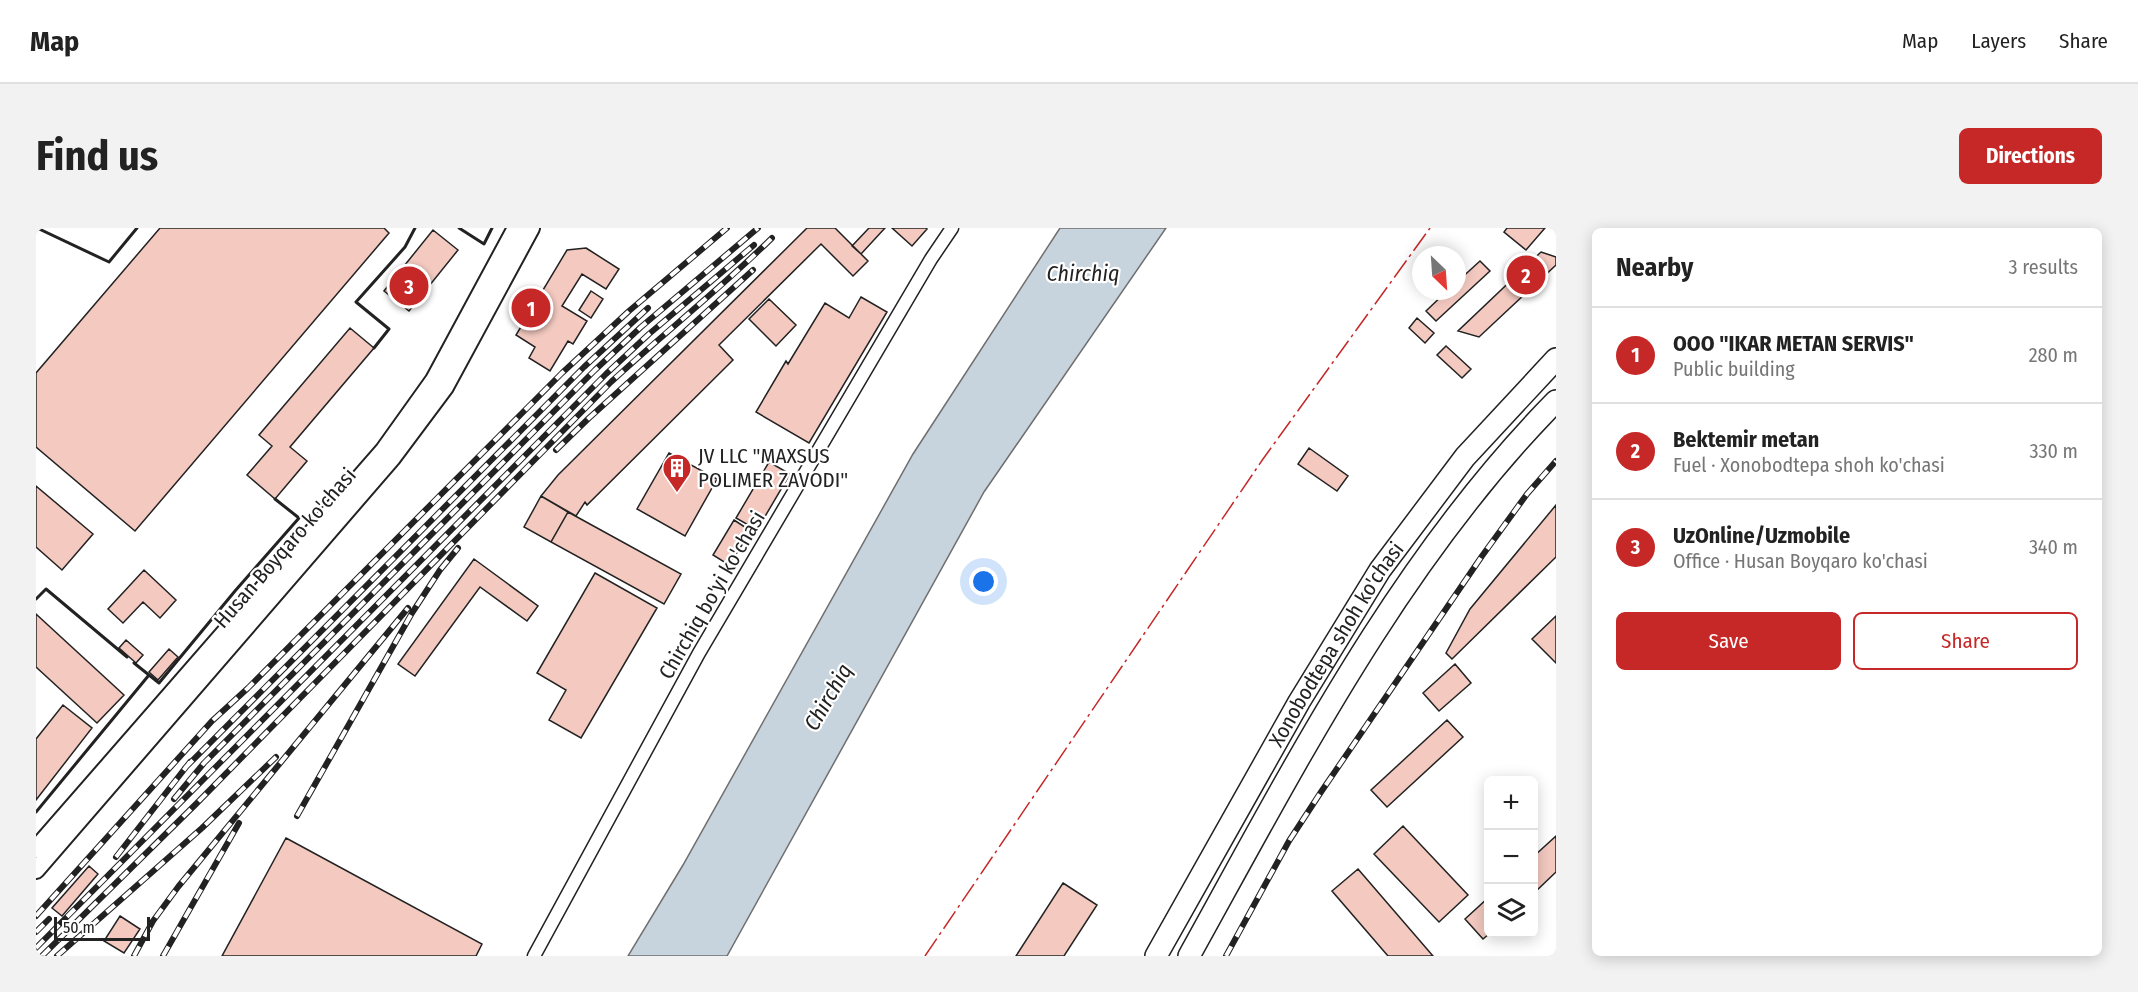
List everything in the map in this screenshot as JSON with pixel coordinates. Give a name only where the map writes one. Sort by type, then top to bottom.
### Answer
[{"type":"highway","name":"Xonobodtepa shoh ko'chasi","points":[[1156,956],[1299,702],[1380,570],[1465,457],[1556,359]]},
{"type":"highway","name":"Xonobodtepa shoh ko'chasi","points":[[1190,956],[1317,730],[1377,632],[1422,564],[1478,491],[1556,401]]},
{"type":"main road","name":"Husan Boyqaro ko'chasi","points":[[36,849],[439,384],[516,228]]},
{"type":"main road","name":"Husan Boyqaro ko'chasi","points":[[36,870],[392,458],[439,384],[531,228]]},
{"type":"street","name":"Chirchiq bo'yi ko'chasi","points":[[534,956],[699,653],[919,279],[952,228]]},
{"type":"water","name":"Chirchiq","points":[[1060,228],[1166,228],[984,492],[727,956],[628,956],[683,865],[913,454]]},
{"type":"building","points":[[160,228],[384,228],[389,233],[135,531],[36,447],[36,373]]},
{"type":"building","points":[[807,228],[835,228],[868,261],[853,276],[821,244],[719,345],[733,360],[587,505],[585,502],[576,516],[541,496],[558,475]]},
{"type":"building","points":[[869,228],[885,228],[861,254],[852,246]]},
{"type":"building","points":[[892,228],[926,228],[927,229],[912,246]]},
{"type":"building","points":[[1507,228],[1545,228],[1526,250],[1504,232]]},
{"type":"building","points":[[433,230],[458,250],[409,311],[384,291]]},
{"type":"building","points":[[586,248],[619,269],[606,289],[582,274],[562,306],[587,321],[573,344],[568,341],[550,371],[529,358],[535,347],[516,335],[567,250]]},
{"type":"building","points":[[1541,252],[1556,257],[1556,265],[1479,337],[1458,331]]},
{"type":"building","points":[[1480,261],[1490,271],[1466,293],[1466,274]]},
{"type":"building","points":[[591,291],[603,299],[591,318],[579,310]]},
{"type":"building","points":[[861,297],[887,312],[809,443],[756,412],[786,361],[788,364],[825,303],[849,318]]},
{"type":"building","points":[[769,299],[796,325],[776,346],[749,319]]},
{"type":"building","points":[[1438,300],[1459,300],[1436,321],[1426,311]]},
{"type":"building","points":[[1417,318],[1434,333],[1425,343],[1409,328]]},
{"type":"building","points":[[350,328],[374,348],[290,447],[307,461],[275,499],[247,475],[272,446],[259,435]]},
{"type":"building","points":[[1446,346],[1471,369],[1462,378],[1437,355]]},
{"type":"building","points":[[1309,448],[1348,476],[1337,491],[1298,464]]},
{"type":"building","name":"JV LLC \"MAXSUS POLIMER ZAVODI\"","points":[[669,453],[717,479],[685,536],[637,509]]},
{"type":"building","points":[[769,462],[790,474],[757,530],[736,518]]},
{"type":"building","points":[[36,486],[93,534],[62,570],[36,547]]},
{"type":"building","points":[[541,496],[568,512],[551,542],[524,527]]},
{"type":"building","points":[[1556,505],[1556,557],[1452,659],[1446,653],[1470,609]]},
{"type":"building","points":[[568,512],[681,574],[664,604],[551,542]]},
{"type":"building","points":[[734,520],[751,531],[729,565],[713,555]]},
{"type":"building","points":[[474,559],[538,606],[527,621],[480,587],[415,676],[398,664]]},
{"type":"building","points":[[144,570],[176,600],[160,618],[143,602],[123,623],[108,609]]},
{"type":"building","points":[[595,573],[657,608],[581,738],[549,720],[566,690],[537,673]]},
{"type":"building","points":[[36,614],[124,695],[97,723],[36,667]]},
{"type":"building","points":[[1556,616],[1556,663],[1532,639]]},
{"type":"building","points":[[126,640],[143,655],[136,663],[119,648]]},
{"type":"building","points":[[169,649],[178,657],[158,680],[149,672]]},
{"type":"building","points":[[1455,664],[1471,683],[1439,711],[1423,693]]},
{"type":"building","points":[[63,705],[92,728],[36,800],[36,739]]},
{"type":"building","points":[[1447,720],[1463,737],[1387,807],[1371,790]]},
{"type":"building","points":[[1403,826],[1468,895],[1439,922],[1374,854]]},
{"type":"building","points":[[1556,836],[1556,872],[1538,889],[1538,884],[1538,852]]},
{"type":"building","points":[[286,838],[482,944],[476,956],[222,956]]},
{"type":"building","points":[[89,866],[98,874],[62,916],[52,908]]},
{"type":"building","points":[[1358,869],[1433,956],[1388,956],[1332,891]]},
{"type":"building","points":[[1063,883],[1097,905],[1064,956],[1016,956]]},
{"type":"building","points":[[1484,902],[1484,938],[1483,939],[1465,919]]},
{"type":"building","points":[[120,916],[140,929],[124,953],[104,941]]},
{"type":"railway","points":[[36,916],[212,721],[248,688],[562,373],[629,311],[727,228]]},
{"type":"railway","points":[[174,799],[204,763],[595,370],[641,327],[758,228]]},
{"type":"railway","points":[[42,956],[196,804],[611,382],[772,238]]},
{"type":"railway","points":[[36,948],[606,374],[649,334],[754,245]]},
{"type":"railway","points":[[556,450],[753,270]]},
{"type":"railway","points":[[185,768],[584,367],[648,308]]},
{"type":"railway","points":[[1226,956],[1289,841],[1321,792],[1482,556],[1527,494],[1556,461]]},
{"type":"railway","points":[[297,816],[412,613],[440,570],[458,548]]},
{"type":"railway","points":[[134,956],[153,921],[178,887],[408,608]]},
{"type":"railway","points":[[57,956],[202,828],[276,757]]},
{"type":"railway","points":[[116,857],[190,762]]},
{"type":"railway","points":[[163,956],[239,823]]},
{"type":"railway","points":[[36,932],[49,919]]},
{"type":"wall","points":[[37,228],[109,262],[137,228]]},
{"type":"wall","points":[[374,348],[389,329],[356,302],[405,247],[415,228]]},
{"type":"wall","points":[[459,228],[484,244],[492,228]]},
{"type":"wall","points":[[134,663],[159,683],[299,518],[275,499]]},
{"type":"wall","points":[[36,599],[46,589],[127,657]]},
{"type":"wall","points":[[36,812],[149,675]]},
{"type":"power","points":[[925,956],[1263,459],[1430,228]]},
{"type":"place","name":"Bektemir metan","points":[[1526,275]]},
{"type":"place","name":"UzOnline/Uzmobile","points":[[409,286]]},
{"type":"place","name":"OOO \"IKAR METAN SERVIS\"","points":[[531,308]]},
{"type":"place","name":"JV LLC \"MAXSUS POLIMER ZAVODI\"","points":[[677,494]]}]
